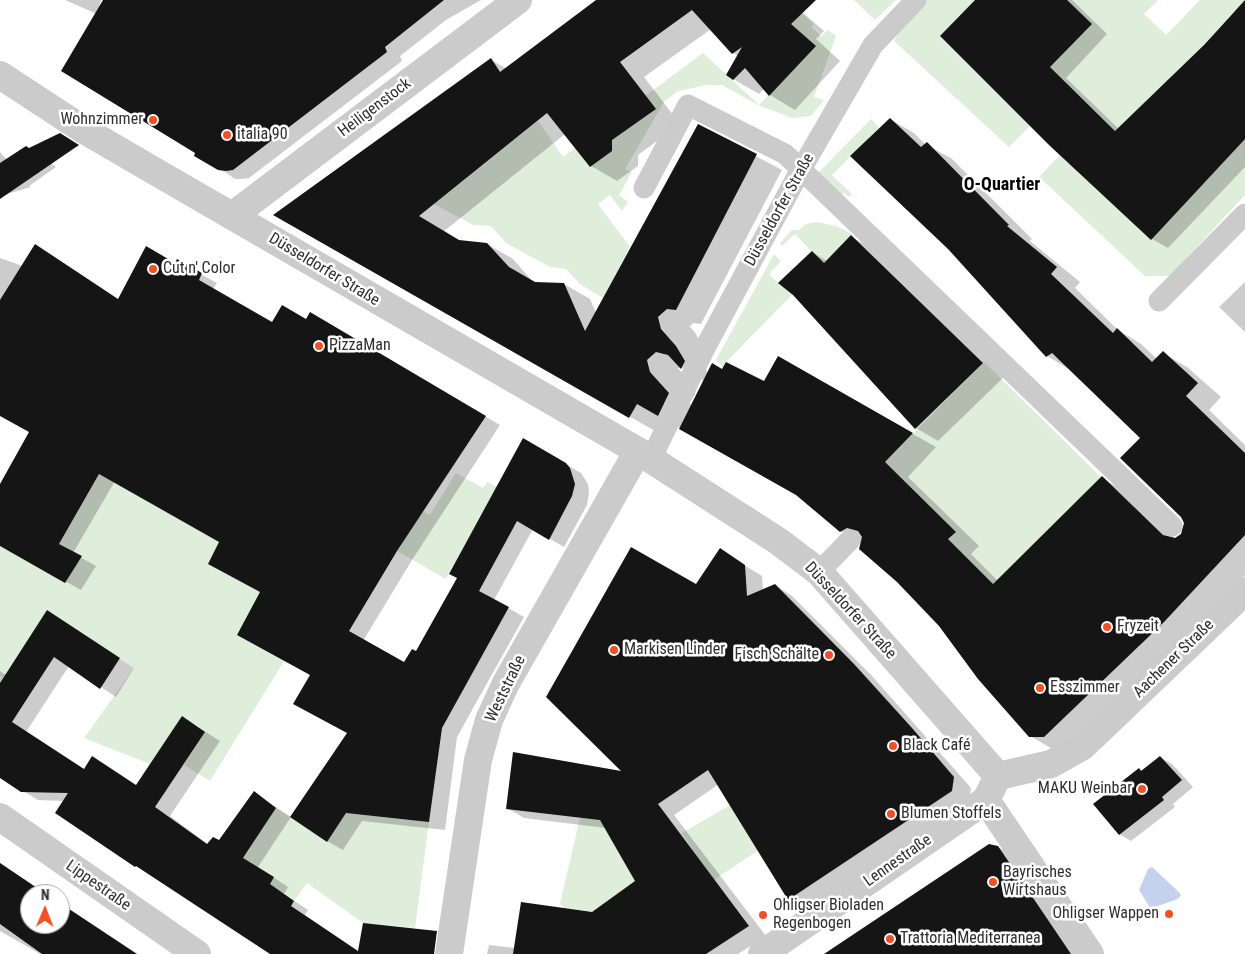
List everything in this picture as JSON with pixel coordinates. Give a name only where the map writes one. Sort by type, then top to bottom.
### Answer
[{"type":"street","name":"Heiligenstock","points":[[232,216],[518,0]]},
{"type":"street","name":"Düsseldorfer Straße","points":[[0,75],[84,130],[645,455],[778,541],[819,572],[998,776]]},
{"type":"street","name":"Weststraße","points":[[449,954],[478,760],[489,720],[506,683],[645,455]]},
{"type":"street","name":"Aachener Straße","points":[[998,776],[1051,764],[1083,746],[1245,591]]},
{"type":"street","name":"Lennestraße","points":[[762,954],[986,800],[998,776]]},
{"type":"street","points":[[986,800],[1090,954]]},
{"type":"street","name":"Lippestraße","points":[[0,817],[198,954]]},
{"type":"lane","name":"Düsseldorfer Straße","points":[[645,455],[685,391],[699,360],[800,171],[873,44],[916,0]]},
{"type":"lane","points":[[644,188],[688,105],[785,154],[800,171],[1172,526]]},
{"type":"lane","points":[[1159,301],[1245,214]]},
{"type":"lane","points":[[670,321],[686,338],[699,360]]},
{"type":"lane","points":[[660,364],[685,391]]},
{"type":"lane","points":[[819,572],[850,540]]},
{"type":"green space","points":[[787,0],[814,24],[811,27],[821,36],[828,30],[836,36],[814,97],[824,100],[811,116],[792,118],[758,105],[722,85],[707,85],[678,91],[664,102],[625,169],[632,172],[619,195],[628,202],[622,211],[610,195],[598,204],[630,247],[603,298],[580,284],[566,269],[550,267],[506,243],[491,226],[473,225],[434,204],[538,121],[563,157],[703,53],[759,105],[815,46],[791,24],[794,21]]},
{"type":"green space","points":[[854,0],[896,0],[875,20]]},
{"type":"green space","points":[[922,0],[975,0],[940,37],[1030,126],[1009,147],[894,41],[909,14]]},
{"type":"green space","points":[[1057,0],[1158,0],[1144,14],[1166,35],[1200,0],[1245,0],[1245,21],[1234,11],[1201,48],[1145,160],[1021,38]]},
{"type":"green space","points":[[871,119],[879,128],[832,175],[852,194],[849,197],[844,193],[840,196],[818,173]]},
{"type":"green space","points":[[1245,139],[1245,195],[1170,276],[1145,276],[1039,177],[1060,155]]},
{"type":"green space","points":[[817,222],[836,226],[852,234],[723,367],[716,360],[774,254],[781,261],[769,274],[778,283],[811,251],[795,234],[782,246],[780,243],[792,230],[799,230],[806,224]]},
{"type":"green space","points":[[984,362],[1101,477],[992,585],[948,539],[956,532],[921,498],[876,471]]},
{"type":"green space","points":[[456,473],[483,488],[487,482],[497,487],[446,579],[397,551],[401,546],[374,530],[394,495],[430,515]]},
{"type":"green space","points":[[99,474],[219,542],[209,564],[260,592],[284,661],[210,781],[184,765],[205,732],[182,717],[150,764],[84,738],[134,668],[47,610],[3,678],[0,676],[0,546],[65,582],[82,556],[59,544]]},
{"type":"green space","points":[[730,805],[784,833],[657,918],[635,882],[579,921],[577,926],[560,903],[580,818],[638,817],[636,881],[692,849],[682,833]]},
{"type":"green space","points":[[276,808],[327,842],[346,813],[429,822],[415,928],[363,923],[307,883],[294,901],[270,884],[273,877],[256,866],[239,865]]},
{"type":"water","points":[[1152,867],[1179,892],[1181,895],[1178,899],[1152,908],[1149,906],[1139,890],[1148,869]]},
{"type":"building","points":[[103,0],[444,0],[385,47],[387,52],[233,170],[226,171],[218,170],[194,156],[195,153],[61,71]]},
{"type":"building","points":[[596,0],[816,0],[791,24],[816,46],[769,96],[745,68],[733,80],[726,75],[742,47],[732,54],[692,10],[620,62],[656,109],[612,140],[612,151],[590,167],[547,113],[419,216],[459,240],[487,243],[509,267],[535,282],[564,283],[585,331],[698,124],[757,154],[676,310],[667,309],[658,317],[661,329],[676,346],[685,361],[681,369],[668,355],[656,352],[647,360],[650,372],[669,393],[658,416],[637,404],[629,418],[273,215],[491,58],[500,72]]},
{"type":"building","points":[[975,0],[1067,0],[1092,24],[1050,67],[1115,131],[1204,45],[1245,0],[1245,139],[1151,240],[1049,145],[940,36]]},
{"type":"building","points":[[890,118],[921,147],[927,142],[1009,225],[1007,226],[1057,267],[1051,274],[1113,333],[1117,328],[1152,362],[1163,351],[1198,383],[1186,396],[1245,453],[1245,535],[1164,622],[1044,737],[1029,737],[978,679],[939,626],[897,582],[859,549],[862,537],[858,531],[847,528],[840,532],[796,495],[679,429],[712,363],[722,369],[726,362],[764,381],[778,356],[913,433],[885,462],[956,532],[948,539],[993,584],[1102,476],[1163,535],[1175,538],[1181,534],[1184,523],[1181,517],[1120,458],[1140,438],[1052,353],[1046,357],[948,249],[850,156]]},
{"type":"building","points":[[60,133],[79,145],[0,199],[0,163],[26,146],[29,148]]},
{"type":"building","points":[[851,235],[983,363],[915,429],[793,295],[778,283],[812,251],[824,263]]},
{"type":"building","points":[[35,244],[118,299],[146,246],[175,263],[177,259],[202,273],[199,280],[272,322],[282,305],[306,319],[310,312],[486,416],[397,551],[349,631],[404,662],[412,649],[416,651],[457,578],[449,574],[523,438],[566,463],[570,468],[575,484],[572,496],[549,540],[517,521],[479,591],[509,607],[442,728],[429,822],[346,813],[327,842],[290,817],[347,733],[293,704],[310,675],[237,635],[260,592],[208,564],[219,542],[99,474],[59,544],[82,556],[65,583],[0,546],[0,484],[29,432],[0,416],[0,300]]},
{"type":"building","points":[[631,547],[696,584],[720,548],[745,565],[747,596],[775,584],[854,664],[954,777],[952,791],[788,900],[708,770],[658,804],[749,926],[706,954],[513,954],[521,902],[592,912],[635,881],[600,820],[506,809],[513,752],[621,771],[546,697]]},
{"type":"building","points":[[47,610],[120,658],[100,689],[54,657],[12,722],[84,769],[92,756],[136,785],[182,716],[205,732],[155,807],[207,844],[213,837],[219,840],[254,791],[276,808],[243,858],[274,877],[270,884],[294,901],[291,906],[358,951],[363,923],[437,931],[434,954],[270,954],[55,813],[68,793],[21,792],[0,778],[0,683]]},
{"type":"building","name":"MAKU Weinbar","points":[[1160,756],[1182,780],[1162,797],[1164,800],[1119,835],[1093,804],[1139,768],[1141,771]]},
{"type":"building","points":[[989,844],[998,846],[1071,954],[824,954]]},
{"type":"building","points":[[0,863],[31,884],[20,884],[20,934],[70,934],[70,910],[137,954],[42,954],[0,924]]},
{"type":"place","name":"Wohnzimmer","points":[[153,120]]},
{"type":"place","name":"italia 90","points":[[227,135]]},
{"type":"place","name":"Cut n' Color","points":[[153,269]]},
{"type":"place","name":"PizzaMan","points":[[319,346]]},
{"type":"place","name":"Fryzeit","points":[[1107,627]]},
{"type":"place","name":"Markisen Linder","points":[[614,650]]},
{"type":"place","name":"Fisch Schälte","points":[[829,655]]},
{"type":"place","name":"Esszimmer","points":[[1040,688]]},
{"type":"place","name":"Black Café","points":[[893,746]]},
{"type":"place","name":"MAKU Weinbar","points":[[1142,789]]},
{"type":"place","name":"Blumen Stoffels","points":[[891,814]]},
{"type":"place","name":"Bayrisches Wirtshaus","points":[[993,882]]},
{"type":"place","name":"Ohligser Wappen","points":[[1169,914]]},
{"type":"place","name":"Ohligser Bioladen Regenbogen","points":[[763,915]]},
{"type":"place","name":"Trattoria Mediterranea","points":[[890,939]]},
{"type":"district","name":"O-Quartier","points":[[1002,185]]}]
